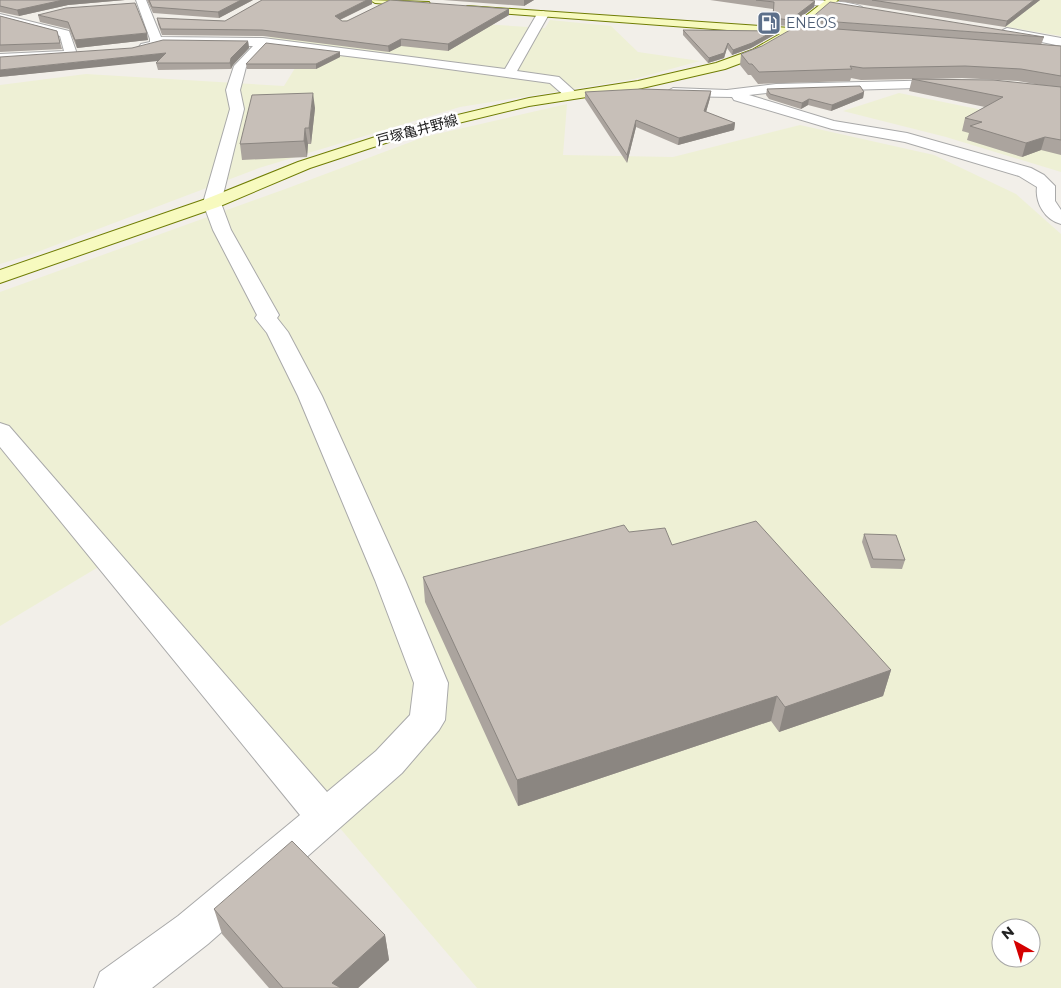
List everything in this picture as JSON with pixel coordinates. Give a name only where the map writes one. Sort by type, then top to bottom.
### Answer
[{"type":"main road","points":[[375,0],[438,5]]},
{"type":"main road","name":"戸塚亀井野線","points":[[0,277],[212,203],[304,165],[408,131],[502,108],[625,87],[720,66],[756,53],[792,32],[830,2]]},
{"type":"main road","points":[[457,7],[812,33]]},
{"type":"main road","points":[[1031,49],[1061,52]]},
{"type":"street","points":[[800,0],[830,2],[874,11]]},
{"type":"street","points":[[367,12],[391,2]]},
{"type":"street","points":[[133,49],[158,44],[155,41],[152,18],[138,3]]},
{"type":"street","points":[[509,74],[542,14]]},
{"type":"street","points":[[18,22],[43,16]]},
{"type":"street","points":[[0,17],[65,34],[76,54],[0,58]]},
{"type":"street","points":[[996,30],[1061,42]]},
{"type":"street","points":[[155,41],[263,42],[554,80],[572,95]]},
{"type":"street","points":[[116,988],[193,930],[389,762],[427,720],[431,683],[390,580],[310,396],[277,332],[266,318],[268,314],[222,230],[212,203],[237,109],[234,90],[240,66],[263,42]]},
{"type":"street","points":[[0,52],[18,57]]},
{"type":"street","points":[[727,94],[776,88],[962,84]]},
{"type":"street","points":[[625,87],[642,90],[727,94],[750,99],[832,125],[907,138],[1025,172],[1046,186],[1046,202],[1050,211],[1061,219]]},
{"type":"street","points":[[0,431],[325,817]]},
{"type":"green space","points":[[895,0],[1061,0],[1061,36],[941,16]]},
{"type":"green space","points":[[388,18],[545,28],[550,20],[611,26],[638,52],[700,61],[634,79],[460,107],[259,168],[32,254],[0,264],[0,85],[86,74],[284,86],[308,47],[267,40],[283,24]]},
{"type":"green space","points":[[899,93],[1061,126],[1061,172],[946,137],[843,111]]},
{"type":"green space","points":[[567,104],[563,155],[673,157],[800,125],[934,155],[1016,194],[1061,234],[1061,988],[477,988],[110,560],[0,626],[0,292],[424,137]]},
{"type":"building","points":[[0,0],[63,0],[17,10],[0,6]]},
{"type":"building","points":[[149,0],[241,0],[218,12],[152,7]]},
{"type":"building","points":[[262,0],[367,0],[335,16],[342,21],[347,21],[390,0],[509,9],[448,44],[401,39],[388,46],[262,30],[161,29],[157,18],[225,21]]},
{"type":"building","points":[[756,0],[815,1],[790,20],[773,18],[774,2]]},
{"type":"building","points":[[872,0],[1034,0],[1007,21]]},
{"type":"building","points":[[830,2],[1044,37],[809,20]]},
{"type":"building","points":[[135,3],[147,33],[75,40],[68,22],[38,15],[66,8]]},
{"type":"building","points":[[0,16],[57,31],[60,43],[0,45]]},
{"type":"building","points":[[797,26],[1061,46],[1061,76],[1021,69],[965,66],[863,68],[850,66],[852,69],[759,72],[741,54],[762,46]]},
{"type":"building","points":[[683,30],[774,31],[752,43],[733,50],[728,43],[724,53],[709,58]]},
{"type":"building","points":[[163,40],[248,41],[231,58],[230,63],[156,63],[166,53],[0,70],[0,57],[132,48]]},
{"type":"building","points":[[266,43],[340,52],[316,64],[246,64]]},
{"type":"building","points":[[912,79],[993,80],[1061,87],[1061,140],[1045,137],[1026,143],[970,126],[982,122],[965,118],[1003,97]]},
{"type":"building","points":[[860,86],[864,92],[832,105],[809,99],[802,103],[770,94],[767,89]]},
{"type":"building","points":[[640,89],[711,91],[704,111],[735,123],[679,138],[636,120],[627,155],[585,92]]},
{"type":"building","points":[[313,93],[309,128],[305,128],[304,141],[240,144],[252,95]]},
{"type":"building","points":[[756,521],[891,670],[785,707],[777,696],[517,780],[423,577],[624,525],[629,532],[665,528],[672,545]]},
{"type":"building","points":[[864,534],[896,535],[905,560],[873,559]]},
{"type":"building","points":[[292,841],[385,935],[332,983],[341,988],[283,988],[214,909]]},
{"type":"place","name":"ENEOS","points":[[769,23]]}]
